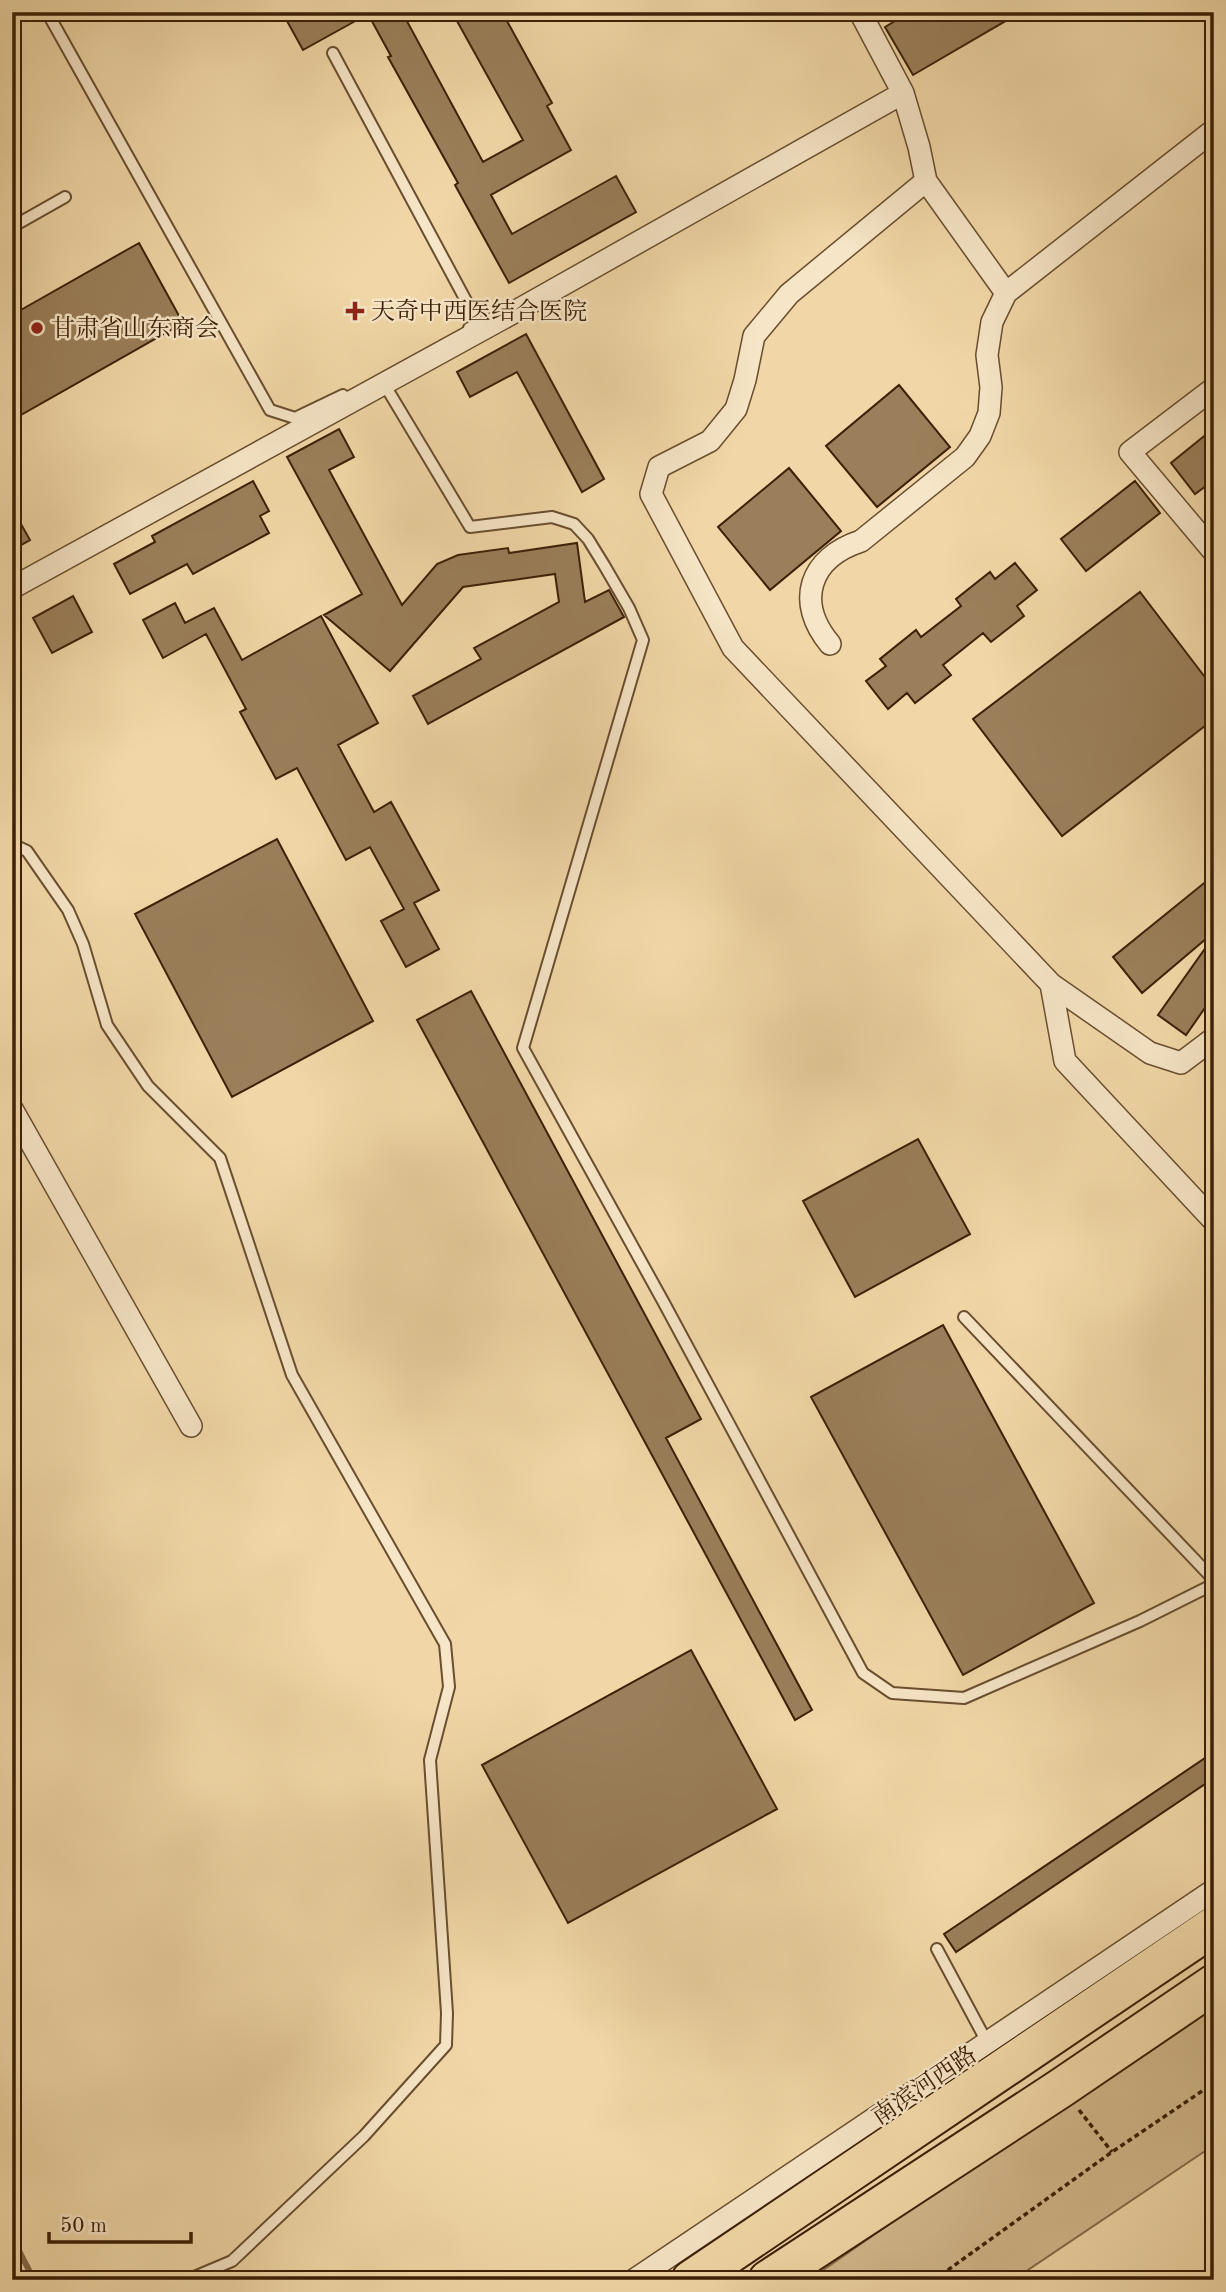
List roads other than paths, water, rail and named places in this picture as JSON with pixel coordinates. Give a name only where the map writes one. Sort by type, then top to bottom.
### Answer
[{"type":"highway","name":"南滨河西路","points":[[691,2280],[1003,2074],[1214,1926]]},
{"type":"highway","name":"南滨河西路","points":[[1003,2074],[1061,2088],[1214,1984]]},
{"type":"highway","name":"南滨河西路","points":[[768,2280],[1003,2074]]},
{"type":"street","points":[[860,12],[903,93],[926,181],[1006,293]]},
{"type":"street","points":[[12,588],[382,380],[903,93]]},
{"type":"street","points":[[830,644],[818,629],[811,611],[811,592],[816,574],[827,558],[842,547],[861,541],[965,457],[980,436],[989,412],[991,387],[987,355],[992,322],[1006,293],[1214,130]]},
{"type":"street","points":[[926,181],[789,294],[754,335],[746,380],[736,409],[710,441],[659,467],[650,494],[733,648],[1051,984],[1150,1053],[1181,1063],[1214,1038]]},
{"type":"street","points":[[1214,388],[1130,452],[1214,552]]},
{"type":"street","points":[[1051,984],[1065,1061],[1214,1221]]},
{"type":"street","points":[[12,1109],[191,1426]]},
{"type":"street","name":"南滨河西路","points":[[634,2280],[1003,2074],[1214,1889]]},
{"type":"lane","points":[[47,12],[270,410],[295,418],[382,380],[478,323],[333,53]]},
{"type":"lane","points":[[12,227],[65,197]]},
{"type":"lane","points":[[382,380],[470,527],[552,517],[574,524],[587,539],[610,576],[629,608],[643,640],[523,1048],[863,1672],[892,1693],[964,1698],[1140,1621],[1214,1582],[964,1317]]},
{"type":"lane","points":[[12,844],[27,851],[68,910],[83,944],[107,1025],[148,1086],[220,1158],[292,1375],[445,1644],[449,1687],[430,1760],[447,2012],[446,2045],[364,2136],[232,2261],[187,2280]]},
{"type":"lane","points":[[937,1949],[1003,2074]]},
{"type":"waterway","points":[[12,2237],[34,2280]]},
{"type":"place","name":"天奇中西医结合医院","points":[[355,311]]},
{"type":"place","name":"甘肃省山东商会","points":[[37,328]]}]
